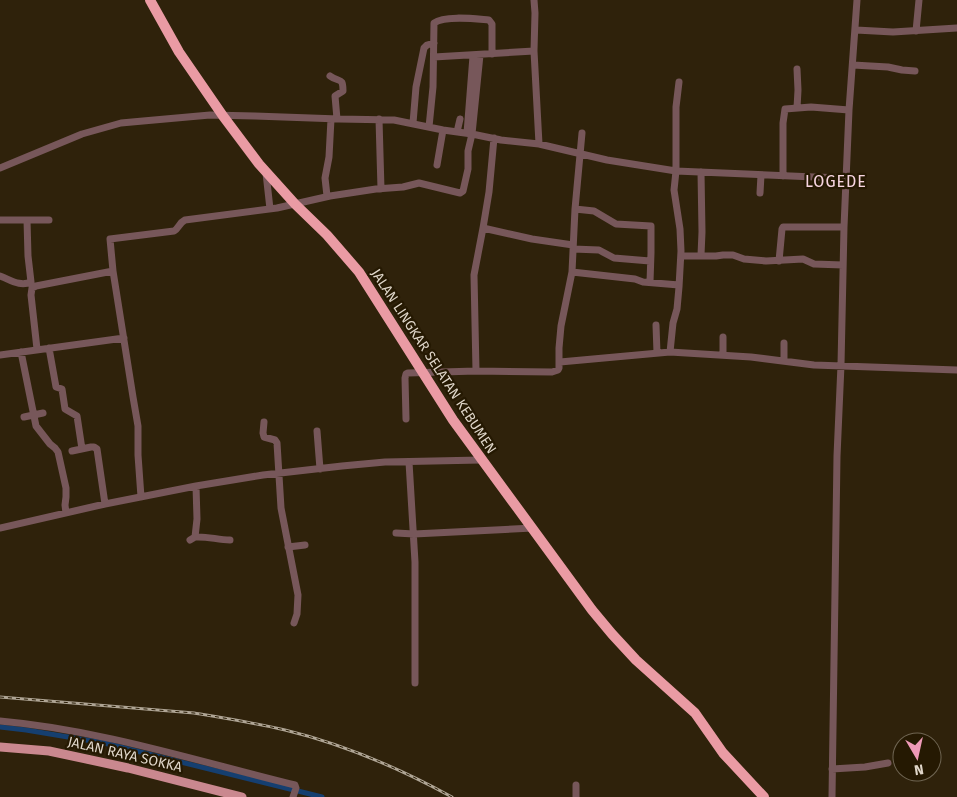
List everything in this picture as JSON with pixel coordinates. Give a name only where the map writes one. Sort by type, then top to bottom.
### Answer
[{"type":"highway","name":"JALAN LINGKAR SELATAN KEBUMEN","points":[[150,0],[179,52],[223,116],[266,173],[354,265],[453,420],[572,583],[612,634],[636,660],[695,713],[723,753],[764,797]]},
{"type":"main road","name":"JALAN RAYA SOKKA","points":[[0,746],[49,751],[128,768],[242,797]]},
{"type":"street","points":[[534,0],[534,51],[539,144]]},
{"type":"street","points":[[832,797],[842,265],[857,0]]},
{"type":"street","points":[[916,31],[919,0]]},
{"type":"street","points":[[429,127],[433,87],[434,23],[438,21],[467,19],[489,20],[492,24],[492,54]]},
{"type":"street","points":[[856,30],[893,32],[957,28]]},
{"type":"street","points":[[412,124],[424,48],[434,43]]},
{"type":"street","points":[[434,57],[534,51]]},
{"type":"street","points":[[141,497],[138,426],[113,271],[110,239],[174,230],[185,220],[270,209],[327,196],[381,188],[422,184],[460,193],[463,190],[468,169],[476,55]]},
{"type":"street","points":[[853,65],[915,71]]},
{"type":"street","points":[[797,69],[797,108]]},
{"type":"street","points":[[327,196],[326,172],[334,119],[335,96],[343,91],[342,81],[335,80],[330,76]]},
{"type":"street","points":[[670,352],[674,315],[678,301],[681,256],[680,230],[674,190],[676,171],[676,107],[679,82]]},
{"type":"street","points":[[783,176],[783,130],[786,108],[850,110]]},
{"type":"street","points":[[0,168],[82,134],[121,123],[223,116],[394,120],[443,130],[539,144],[607,160],[676,171],[846,178]]},
{"type":"street","points":[[379,119],[381,188]]},
{"type":"street","points":[[457,132],[460,119]]},
{"type":"street","points":[[437,165],[443,130]]},
{"type":"street","points":[[406,419],[405,376],[408,373],[476,371],[552,372],[558,370],[560,362],[560,332],[572,272],[575,209],[582,133]]},
{"type":"street","points":[[476,371],[474,275],[489,192],[494,138]]},
{"type":"street","points":[[701,172],[701,256]]},
{"type":"street","points":[[266,173],[270,209]]},
{"type":"street","points":[[760,193],[761,175]]},
{"type":"street","points":[[575,209],[594,211],[616,224],[651,226],[650,282]]},
{"type":"street","points":[[0,220],[49,220]]},
{"type":"street","points":[[27,220],[28,256],[34,284],[31,290],[37,349]]},
{"type":"street","points":[[780,261],[783,228],[812,226],[844,227]]},
{"type":"street","points":[[483,228],[573,247],[600,250],[614,258],[650,261]]},
{"type":"street","points":[[28,256],[37,255]]},
{"type":"street","points":[[681,256],[733,255],[744,259],[780,261],[803,259],[814,264],[842,265]]},
{"type":"street","points":[[0,276],[21,284],[34,284],[113,271]]},
{"type":"street","points":[[572,272],[679,285]]},
{"type":"street","points":[[656,325],[657,353]]},
{"type":"street","points":[[723,337],[723,355]]},
{"type":"street","points":[[0,355],[124,338]]},
{"type":"street","points":[[784,343],[784,361]]},
{"type":"street","points":[[49,348],[56,387],[62,389],[65,409],[77,415],[82,449]]},
{"type":"street","points":[[21,352],[37,428],[58,452],[66,488],[66,513]]},
{"type":"street","points":[[560,362],[670,352],[751,357],[814,364],[957,370]]},
{"type":"street","points":[[24,417],[43,413]]},
{"type":"street","points":[[264,422],[264,437],[275,440],[277,443],[280,498],[298,595],[297,614],[294,623]]},
{"type":"street","points":[[317,431],[320,468]]},
{"type":"street","points":[[72,451],[94,447],[97,450],[105,504]]},
{"type":"street","points":[[0,528],[196,486],[279,473],[385,462],[482,460]]},
{"type":"street","points":[[409,462],[415,562],[415,682]]},
{"type":"street","points":[[196,486],[197,519],[192,539],[203,537],[230,540]]},
{"type":"street","points":[[396,532],[414,534],[533,528]]},
{"type":"street","points":[[288,547],[305,545]]},
{"type":"street","points":[[0,722],[79,732],[127,742],[295,785],[294,797]]},
{"type":"street","points":[[832,769],[865,767],[888,763]]},
{"type":"street","points":[[576,785],[576,797]]},
{"type":"waterway","points":[[0,727],[104,743],[322,797]]},
{"type":"railway","points":[[0,697],[194,713],[274,727],[328,742],[370,758],[412,776],[452,797]]},
{"type":"district","name":"LOGEDE","points":[[836,181]]}]
